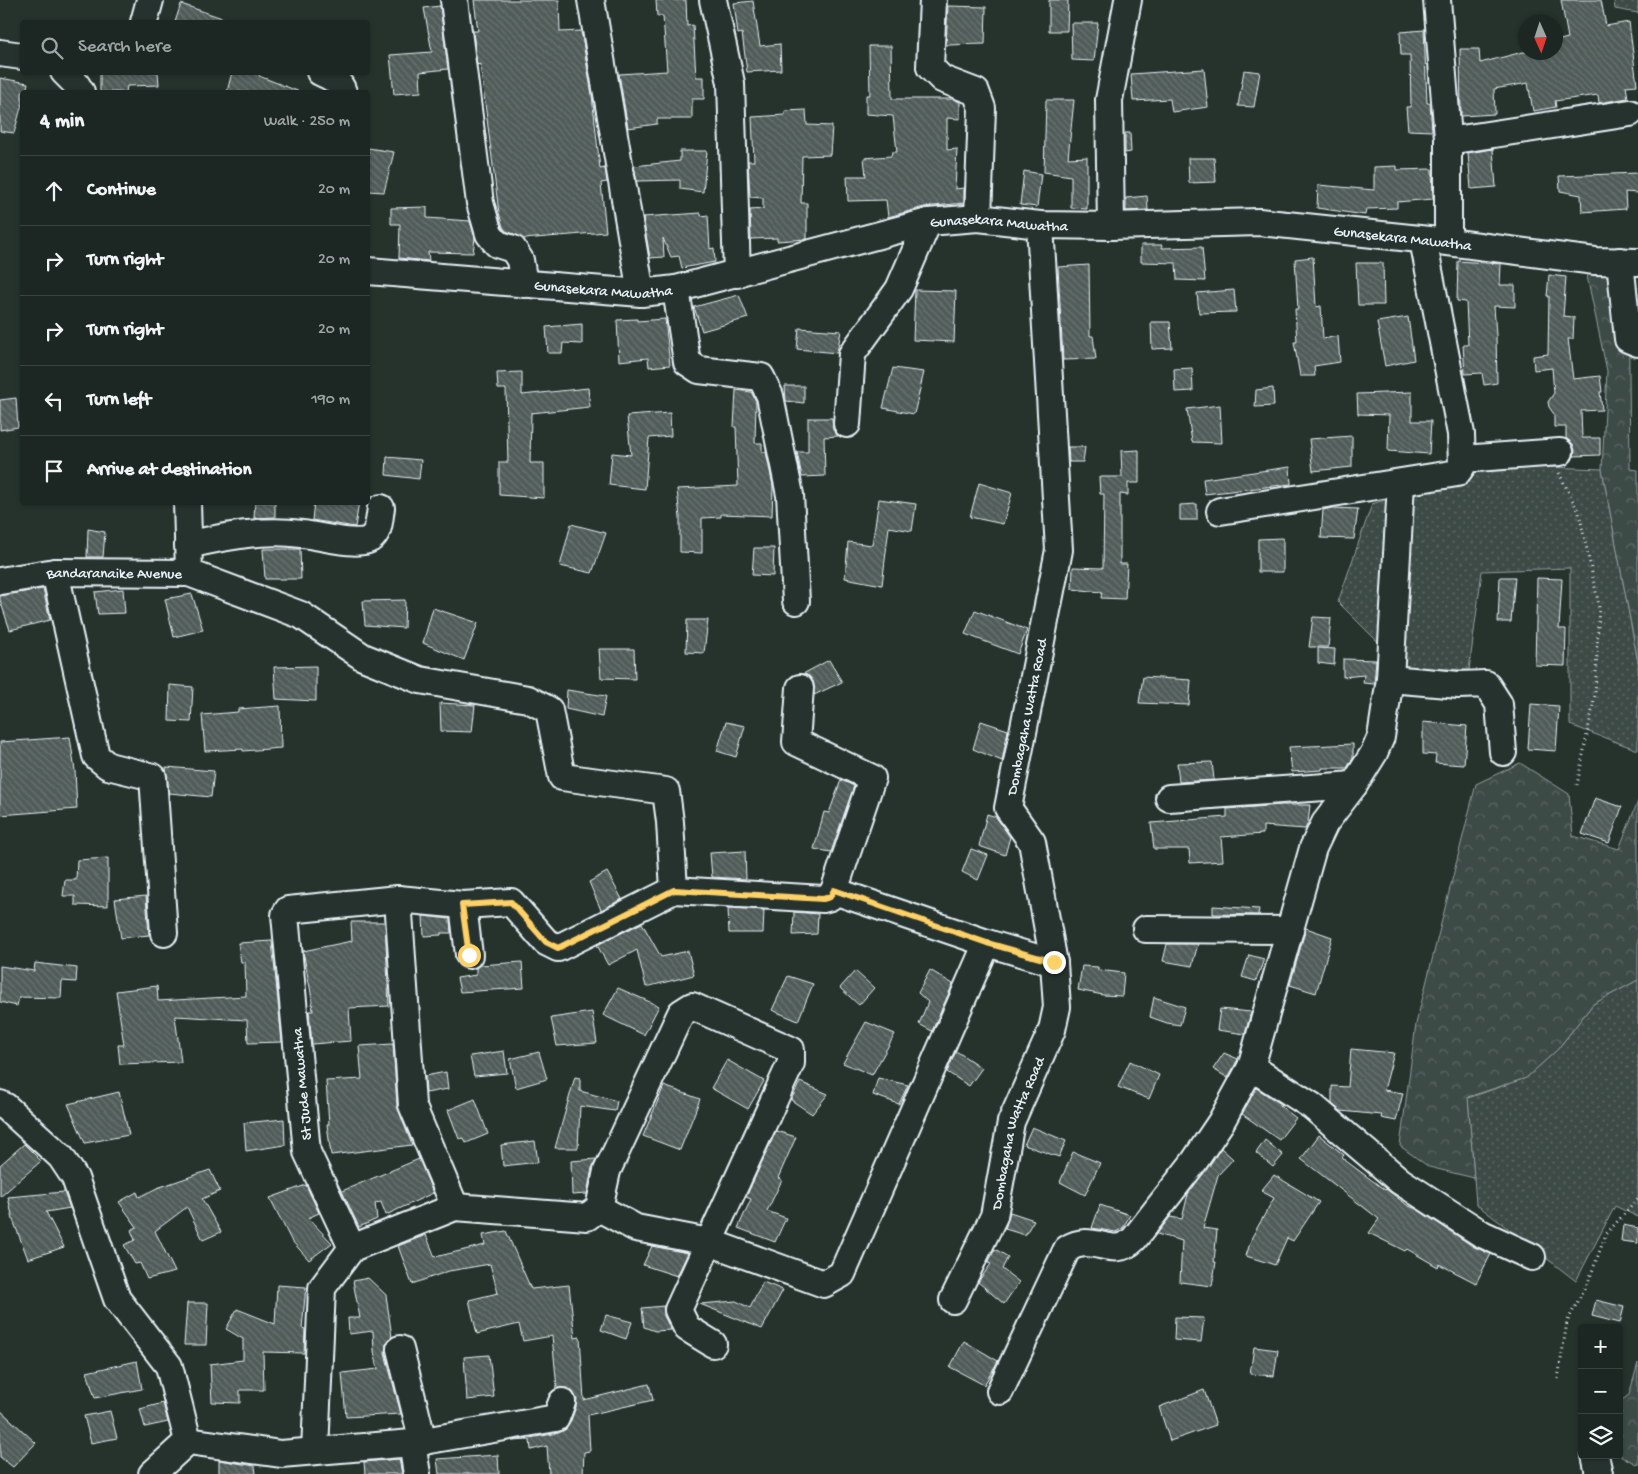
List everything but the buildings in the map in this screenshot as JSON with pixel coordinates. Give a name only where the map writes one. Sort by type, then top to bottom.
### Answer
[{"type":"street","points":[[145,20],[150,0]]},
{"type":"street","points":[[454,0],[480,203],[489,234],[497,244],[513,250],[520,260],[524,284]]},
{"type":"street","points":[[591,0],[641,293]]},
{"type":"street","points":[[713,0],[731,83],[737,274]]},
{"type":"street","points":[[933,0],[930,67],[942,79],[976,92],[982,108],[978,218]]},
{"type":"street","points":[[1111,226],[1109,100],[1128,0]]},
{"type":"street","points":[[1220,511],[1456,473],[1462,466],[1461,434],[1436,241],[1448,141],[1437,0]]},
{"type":"street","points":[[0,53],[20,56]]},
{"type":"street","points":[[67,75],[80,90]]},
{"type":"street","points":[[326,75],[342,86],[343,90]]},
{"type":"street","points":[[1448,141],[1630,113]]},
{"type":"street","name":"Gunasekara Mawatha","points":[[370,271],[641,293],[676,289],[737,274],[928,222],[978,218],[1040,225],[1111,226],[1259,222],[1436,241],[1595,261],[1629,262]]},
{"type":"street","points":[[847,424],[852,354],[899,289],[928,222]]},
{"type":"street","name":"Dombagaha Watta Road","points":[[953,1300],[994,1216],[1011,1122],[1052,1030],[1057,1007],[1054,962],[1032,842],[1008,808],[1059,550],[1040,225]]},
{"type":"street","points":[[1629,262],[1628,339],[1638,343]]},
{"type":"street","points":[[676,289],[687,362],[699,370],[761,377],[770,396],[790,495],[796,601]]},
{"type":"street","points":[[1462,459],[1554,452]]},
{"type":"street","points":[[1000,1391],[1067,1249],[1076,1243],[1099,1243],[1115,1249],[1127,1246],[1194,1162],[1221,1122],[1251,1067],[1313,848],[1325,823],[1354,785],[1374,753],[1381,736],[1390,679],[1401,483]]},
{"type":"street","name":"Bandaranaike Avenue","points":[[0,581],[55,572],[189,573],[188,505]]},
{"type":"street","points":[[188,545],[238,534],[267,532],[300,533],[357,542],[369,539],[378,530],[381,508]]},
{"type":"street","points":[[55,572],[96,756],[108,766],[153,777],[164,933]]},
{"type":"street","points":[[189,573],[301,615],[363,657],[420,680],[528,699],[549,710],[562,777],[666,791],[674,890]]},
{"type":"street","points":[[1390,679],[1459,685],[1486,684],[1499,704],[1503,752]]},
{"type":"street","points":[[455,1207],[412,1105],[398,899],[462,905],[511,902],[546,942],[558,948],[674,890],[823,899],[830,897],[872,778],[796,742],[800,688]]},
{"type":"street","points":[[1169,798],[1354,785]]},
{"type":"street","points":[[834,890],[987,943],[1054,962]]},
{"type":"street","name":"St Jude Mawatha","points":[[352,1248],[307,1152],[285,915],[288,910],[398,899]]},
{"type":"street","points":[[462,905],[469,955]]},
{"type":"street","points":[[1146,930],[1290,930]]},
{"type":"street","points":[[599,1208],[636,1228],[708,1242],[824,1284],[842,1274],[987,943]]},
{"type":"street","points":[[315,1451],[322,1288],[352,1248],[455,1207],[587,1217],[599,1208],[608,1170],[682,1013],[692,1006],[791,1050],[791,1063],[678,1310],[687,1328],[713,1344]]},
{"type":"street","points":[[1251,1067],[1312,1106],[1400,1181],[1482,1234],[1532,1257]]},
{"type":"street","points":[[0,1104],[6,1107],[61,1157],[74,1178],[117,1298],[169,1366],[188,1441]]},
{"type":"street","points":[[400,1349],[418,1442],[417,1474]]},
{"type":"street","points":[[188,1441],[281,1454],[418,1442],[556,1418],[562,1402]]},
{"type":"street","points":[[152,1474],[188,1441]]},
{"type":"street","points":[[1597,1459],[1599,1474]]},
{"type":"path","points":[[1554,452],[1579,513],[1599,606],[1595,695],[1577,785]]},
{"type":"path","points":[[1558,1379],[1567,1322],[1589,1280],[1606,1234],[1638,1199]]},
{"type":"green space","points":[[1614,0],[1638,0],[1638,13],[1615,9]]},
{"type":"green space","points":[[1586,271],[1628,272],[1630,469],[1638,470],[1638,662],[1602,469],[1607,371]]},
{"type":"green space","points":[[1493,465],[1602,469],[1638,662],[1638,750],[1570,725],[1570,568],[1482,571],[1469,670],[1403,667],[1338,602],[1372,504]]},
{"type":"green space","points":[[1520,763],[1569,794],[1573,836],[1619,849],[1638,801],[1638,980],[1593,1004],[1557,1050],[1526,1078],[1468,1097],[1474,1178],[1429,1167],[1400,1146],[1416,1024],[1476,784]]},
{"type":"green space","points":[[1638,980],[1638,1217],[1615,1206],[1576,1281],[1476,1204],[1468,1098],[1526,1078],[1557,1050],[1593,1004]]},
{"type":"green space","points":[[1638,1363],[1638,1465],[1623,1457],[1623,1399],[1629,1395]]},
{"type":"route","points":[[469,955],[462,905],[511,902],[546,942],[558,948],[674,890],[823,899],[830,897],[834,890],[987,943],[1054,962]]}]
